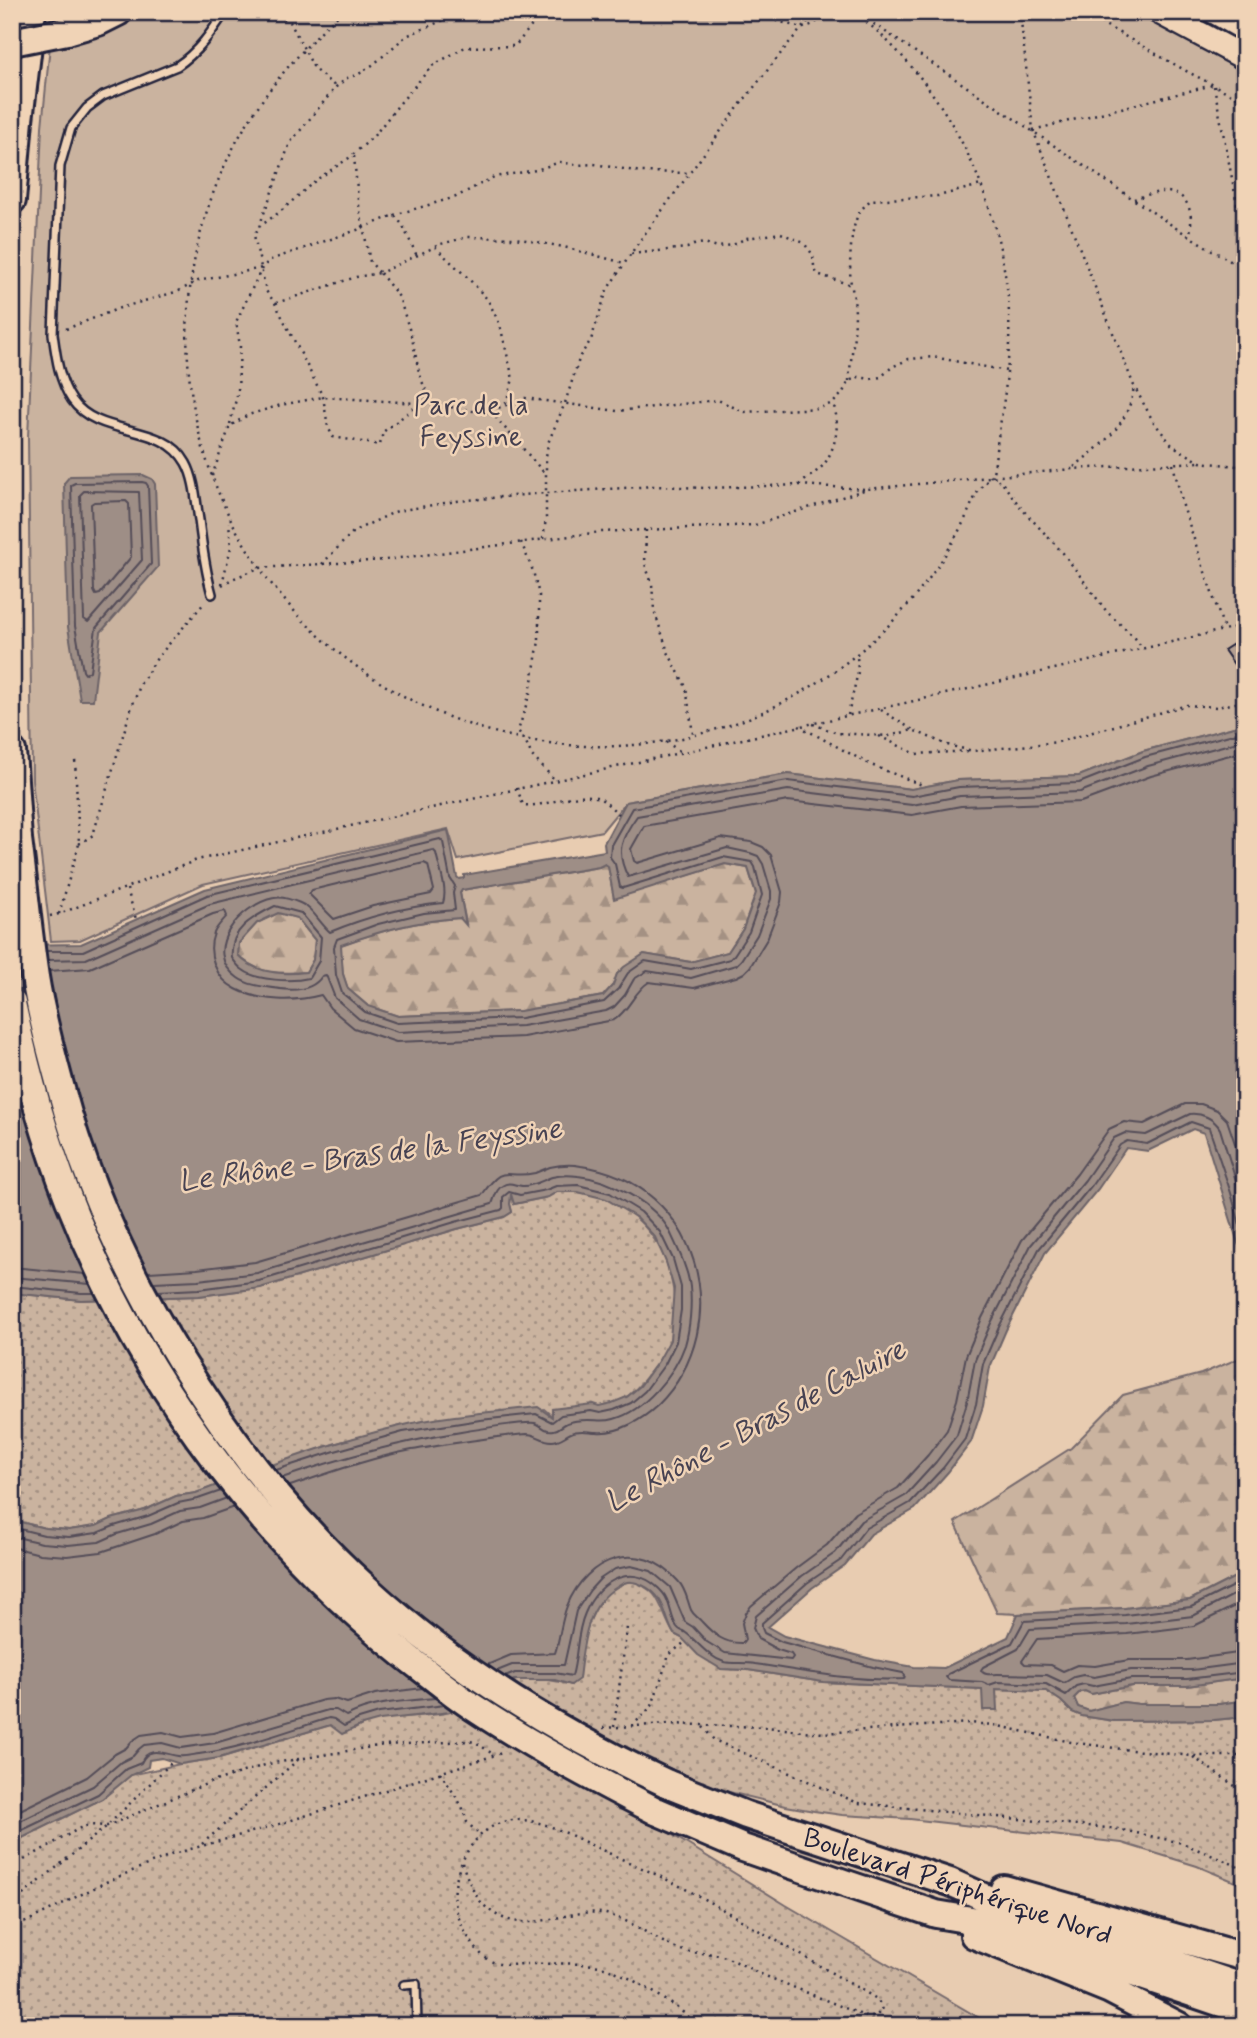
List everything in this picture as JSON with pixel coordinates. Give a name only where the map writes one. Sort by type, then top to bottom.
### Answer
[{"type":"highway","points":[[12,200],[32,12]]},
{"type":"highway","points":[[12,42],[98,22],[118,12]]},
{"type":"highway","name":"Boulevard Périphérique Nord","points":[[12,751],[19,839],[36,979],[55,1067],[76,1136],[117,1242],[150,1307],[206,1399],[271,1486],[366,1588],[417,1632],[483,1681],[551,1724],[666,1783],[746,1815],[950,1882],[997,1903],[1245,1988]]},
{"type":"highway","name":"Boulevard Périphérique Nord","points":[[12,1003],[38,1110],[69,1200],[94,1258],[126,1321],[172,1398],[205,1447],[251,1506],[348,1608],[402,1653],[471,1706],[539,1749],[656,1811],[743,1849],[936,1914],[983,1922],[1245,2011]]},
{"type":"highway","points":[[950,1882],[1002,1888],[1245,1957]]},
{"type":"highway","points":[[936,1914],[978,1938],[1110,1990],[1180,2026]]},
{"type":"main road","points":[[1159,12],[1245,58]]},
{"type":"main road","points":[[1215,12],[1245,29]]},
{"type":"lane","points":[[212,594],[205,567],[195,494],[186,463],[167,443],[108,425],[80,410],[63,384],[53,334],[60,166],[71,128],[87,108],[103,96],[185,61],[207,38],[225,12]]},
{"type":"lane","points":[[404,1985],[416,1984],[417,2026]]},
{"type":"path","points":[[271,12],[290,22],[315,69],[336,87]]},
{"type":"path","points":[[343,12],[332,20],[279,76],[258,104],[238,136],[208,204],[190,285],[187,354],[191,396],[212,476],[229,519],[258,568],[309,628],[341,656],[375,680],[449,718],[484,730],[525,740],[599,746],[665,740],[743,720],[810,688],[877,638],[904,610],[953,545],[982,485],[992,475],[1007,371],[1009,332],[1002,252],[992,211],[962,142],[944,111],[893,47],[855,12]]},
{"type":"path","points":[[419,404],[383,432],[380,445],[333,437],[328,427],[323,397],[275,303],[266,291],[254,235],[290,143],[336,87],[374,64],[406,36],[463,12]]},
{"type":"path","points":[[259,227],[373,137],[432,66],[465,47],[515,46],[538,18],[547,12]]},
{"type":"path","points":[[742,12],[803,28],[814,24],[827,12]]},
{"type":"path","points":[[542,540],[546,519],[548,443],[565,403],[580,356],[591,340],[607,290],[740,105],[816,12]]},
{"type":"path","points":[[855,12],[1176,228],[1190,234],[1245,270]]},
{"type":"path","points":[[1020,12],[1033,130],[1134,386],[1171,445],[1200,462]]},
{"type":"path","points":[[1082,12],[1245,101]]},
{"type":"path","points":[[1033,130],[1214,85]]},
{"type":"path","points":[[1214,85],[1245,244]]},
{"type":"path","points":[[354,154],[370,262],[399,298],[412,338],[420,377],[432,404]]},
{"type":"path","points":[[212,476],[230,426],[238,391],[240,346],[236,322],[262,268],[270,260],[394,215],[456,197],[495,177],[536,170],[560,162],[594,164],[641,172],[692,173]]},
{"type":"path","points":[[230,426],[248,415],[323,397],[432,404],[485,413],[525,398],[617,411],[718,400],[744,412],[820,408],[833,403],[849,381],[854,326],[849,266],[858,214],[870,200],[938,195],[981,185]]},
{"type":"path","points":[[1134,199],[1165,191],[1176,194],[1185,200],[1191,210],[1190,234]]},
{"type":"path","points":[[394,215],[402,224],[417,256]]},
{"type":"path","points":[[631,254],[687,248],[704,243],[718,247],[733,245],[746,238],[781,233],[804,243],[813,255],[817,274],[851,285]]},
{"type":"path","points":[[275,303],[356,277],[380,273],[435,247],[468,237],[515,239],[564,247],[624,264]]},
{"type":"path","points":[[435,247],[488,300],[500,325],[513,379],[505,405]]},
{"type":"path","points":[[53,334],[120,308],[179,291],[198,281],[262,268]]},
{"type":"path","points":[[849,381],[858,377],[881,377],[892,367],[909,359],[933,357],[1007,371]]},
{"type":"path","points":[[1072,469],[1103,444],[1121,424],[1129,410],[1134,386]]},
{"type":"path","points":[[799,485],[824,464],[837,433],[837,416],[833,403]]},
{"type":"path","points":[[491,411],[546,475]]},
{"type":"path","points":[[322,564],[354,531],[397,511],[457,501],[654,486],[705,488],[799,485],[867,489],[992,475],[1200,462],[1245,467]]},
{"type":"path","points":[[1173,464],[1182,506],[1224,629]]},
{"type":"path","points":[[992,475],[1063,553],[1107,612],[1143,649]]},
{"type":"path","points":[[229,519],[231,547],[221,586],[258,568],[385,560],[601,532],[755,525],[867,489]]},
{"type":"path","points":[[646,530],[645,564],[652,584],[654,610],[668,652],[686,687],[692,734]]},
{"type":"path","points":[[522,542],[539,595],[538,640],[530,692],[518,731],[532,756],[555,780]]},
{"type":"path","points":[[79,844],[93,835],[141,682],[157,658],[212,594]]},
{"type":"path","points":[[75,759],[79,844],[59,914],[197,860],[1245,625]]},
{"type":"path","points":[[848,715],[858,672],[857,654]]},
{"type":"path","points":[[877,735],[915,754],[973,751],[1058,742],[1187,705],[1217,707],[1245,701]]},
{"type":"path","points":[[879,708],[913,730],[947,745],[973,751]]},
{"type":"path","points":[[811,723],[837,733],[889,736],[913,730]]},
{"type":"path","points":[[799,726],[871,765],[925,786]]},
{"type":"path","points":[[665,740],[681,752]]},
{"type":"path","points":[[517,788],[523,805],[537,807],[580,797],[598,797],[619,814]]},
{"type":"path","points":[[127,887],[136,919]]},
{"type":"path","points":[[614,1727],[627,1628]]},
{"type":"path","points":[[632,1726],[652,1706],[668,1655],[685,1642]]},
{"type":"path","points":[[703,1727],[714,1740],[858,1803],[1118,1829],[1182,1843],[1245,1872]]},
{"type":"path","points":[[12,1867],[80,1828],[90,1825],[107,1826],[224,1777],[268,1764],[384,1745],[470,1741],[494,1755]]},
{"type":"path","points":[[1192,1756],[1245,1793]]},
{"type":"path","points":[[200,1846],[300,1758]]},
{"type":"path","points":[[12,1904],[107,1826],[172,1762]]},
{"type":"path","points":[[440,1772],[461,1806],[467,1822],[480,1836]]},
{"type":"path","points":[[462,1863],[476,1897],[485,1907],[506,1919],[538,1921],[580,1913],[603,1913],[623,1920],[682,1951],[723,1956],[867,2017],[880,2015],[882,2010],[878,2000],[872,1996],[695,1894],[565,1833],[531,1822],[511,1820],[480,1836],[471,1846],[457,1872],[456,1909],[466,1934],[488,1959],[502,1965],[575,1963],[602,1966],[621,1973],[699,2026]]},
{"type":"green space","name":"Parc de la Feyssine","points":[[137,12],[1143,12],[1245,67],[1245,724],[1143,751],[1079,776],[958,780],[912,789],[788,774],[626,802],[602,831],[458,860],[448,829],[203,884],[80,940],[51,941],[32,780],[28,437],[42,127],[50,45],[87,36],[132,18]]},
{"type":"green space","points":[[605,864],[608,866],[614,898],[725,864],[748,868],[756,894],[743,929],[728,952],[691,962],[644,954],[617,974],[613,985],[603,996],[521,1011],[398,1016],[368,1006],[348,989],[343,974],[340,945],[414,924],[460,918],[466,923],[460,893],[462,890]]},
{"type":"green space","points":[[278,913],[297,918],[315,940],[313,960],[306,972],[278,973],[261,969],[252,966],[238,955],[239,943],[257,923]]},
{"type":"green space","points":[[557,1192],[578,1192],[603,1198],[625,1209],[643,1225],[668,1266],[673,1289],[674,1314],[669,1343],[645,1378],[625,1398],[599,1406],[552,1409],[553,1417],[544,1409],[401,1426],[333,1444],[196,1493],[176,1496],[145,1510],[96,1526],[69,1530],[45,1528],[12,1520],[12,1293],[81,1300],[199,1296],[260,1288],[504,1217],[512,1212],[512,1193],[514,1204],[548,1197]]},
{"type":"green space","points":[[1245,1356],[1245,1572],[1190,1600],[1125,1608],[997,1613],[955,1522],[1071,1448],[1123,1395],[1201,1374]]},
{"type":"green space","points":[[631,1581],[655,1595],[674,1634],[721,1669],[748,1670],[823,1682],[983,1689],[983,1706],[996,1705],[996,1689],[1046,1691],[1072,1712],[1114,1721],[1245,1717],[1245,1886],[1197,1866],[1122,1843],[814,1811],[729,1792],[676,1773],[577,1785],[658,1826],[786,1905],[986,2022],[985,2026],[12,2026],[12,1843],[102,1799],[131,1775],[219,1758],[331,1725],[355,1729],[377,1720],[450,1712],[505,1684],[519,1680],[542,1679],[571,1685],[583,1639],[596,1608],[605,1595],[617,1586]]},
{"type":"green space","points":[[1245,1678],[1245,1700],[1220,1704],[1123,1702],[1089,1711],[1078,1707],[1074,1698],[1085,1691],[1092,1694],[1132,1686],[1187,1686]]},
{"type":"water","points":[[143,475],[152,479],[155,484],[158,567],[101,632],[93,700],[80,700],[68,627],[64,483],[70,476]]},
{"type":"water","points":[[1245,724],[1245,1266],[1204,1133],[1193,1129],[1148,1151],[1126,1148],[1098,1189],[1045,1253],[990,1367],[983,1406],[971,1442],[915,1509],[871,1534],[845,1565],[812,1588],[768,1627],[784,1636],[875,1660],[914,1667],[944,1668],[1008,1637],[1018,1614],[1125,1608],[1190,1600],[1245,1572],[1245,1678],[1187,1686],[1132,1686],[1091,1694],[1085,1691],[1074,1698],[1078,1707],[1089,1711],[1123,1702],[1220,1704],[1245,1700],[1245,1717],[1114,1721],[1072,1712],[1046,1691],[996,1689],[997,1710],[983,1710],[982,1689],[823,1682],[748,1670],[721,1669],[698,1655],[682,1638],[674,1634],[654,1593],[640,1584],[628,1582],[606,1595],[598,1605],[584,1640],[579,1679],[571,1685],[555,1680],[514,1680],[450,1712],[380,1720],[342,1734],[330,1725],[219,1758],[180,1764],[162,1758],[149,1760],[148,1767],[131,1775],[102,1799],[12,1843],[12,1520],[45,1528],[69,1530],[96,1526],[145,1510],[176,1496],[196,1493],[374,1432],[451,1416],[538,1407],[552,1417],[552,1409],[612,1403],[627,1397],[640,1386],[670,1340],[674,1288],[655,1237],[637,1218],[606,1199],[578,1192],[557,1192],[548,1197],[514,1204],[511,1194],[512,1212],[504,1217],[260,1288],[199,1296],[81,1300],[12,1293],[12,945],[81,944],[205,889],[448,830],[459,879],[464,878],[464,875],[605,851],[604,843],[626,802],[788,774],[911,789],[958,780],[1079,776],[1143,751]],"holes":[[[605,864],[608,866],[614,899],[725,864],[748,868],[756,893],[743,929],[728,952],[690,962],[644,954],[617,974],[613,985],[603,996],[520,1011],[398,1016],[368,1006],[348,989],[343,974],[341,945],[428,921],[460,918],[466,925],[460,893],[462,890]],[[278,913],[297,918],[315,940],[313,960],[306,972],[269,972],[252,966],[238,955],[239,943],[257,923]]]},
{"type":"building","points":[[1238,641],[1245,651],[1245,680],[1224,650]]},
{"type":"water label","name":"Le Rhône - Bras de la Feyssine","points":[[370,1154]]},
{"type":"water label","name":"Le Rhône - Bras de Caluire","points":[[755,1425]]}]
